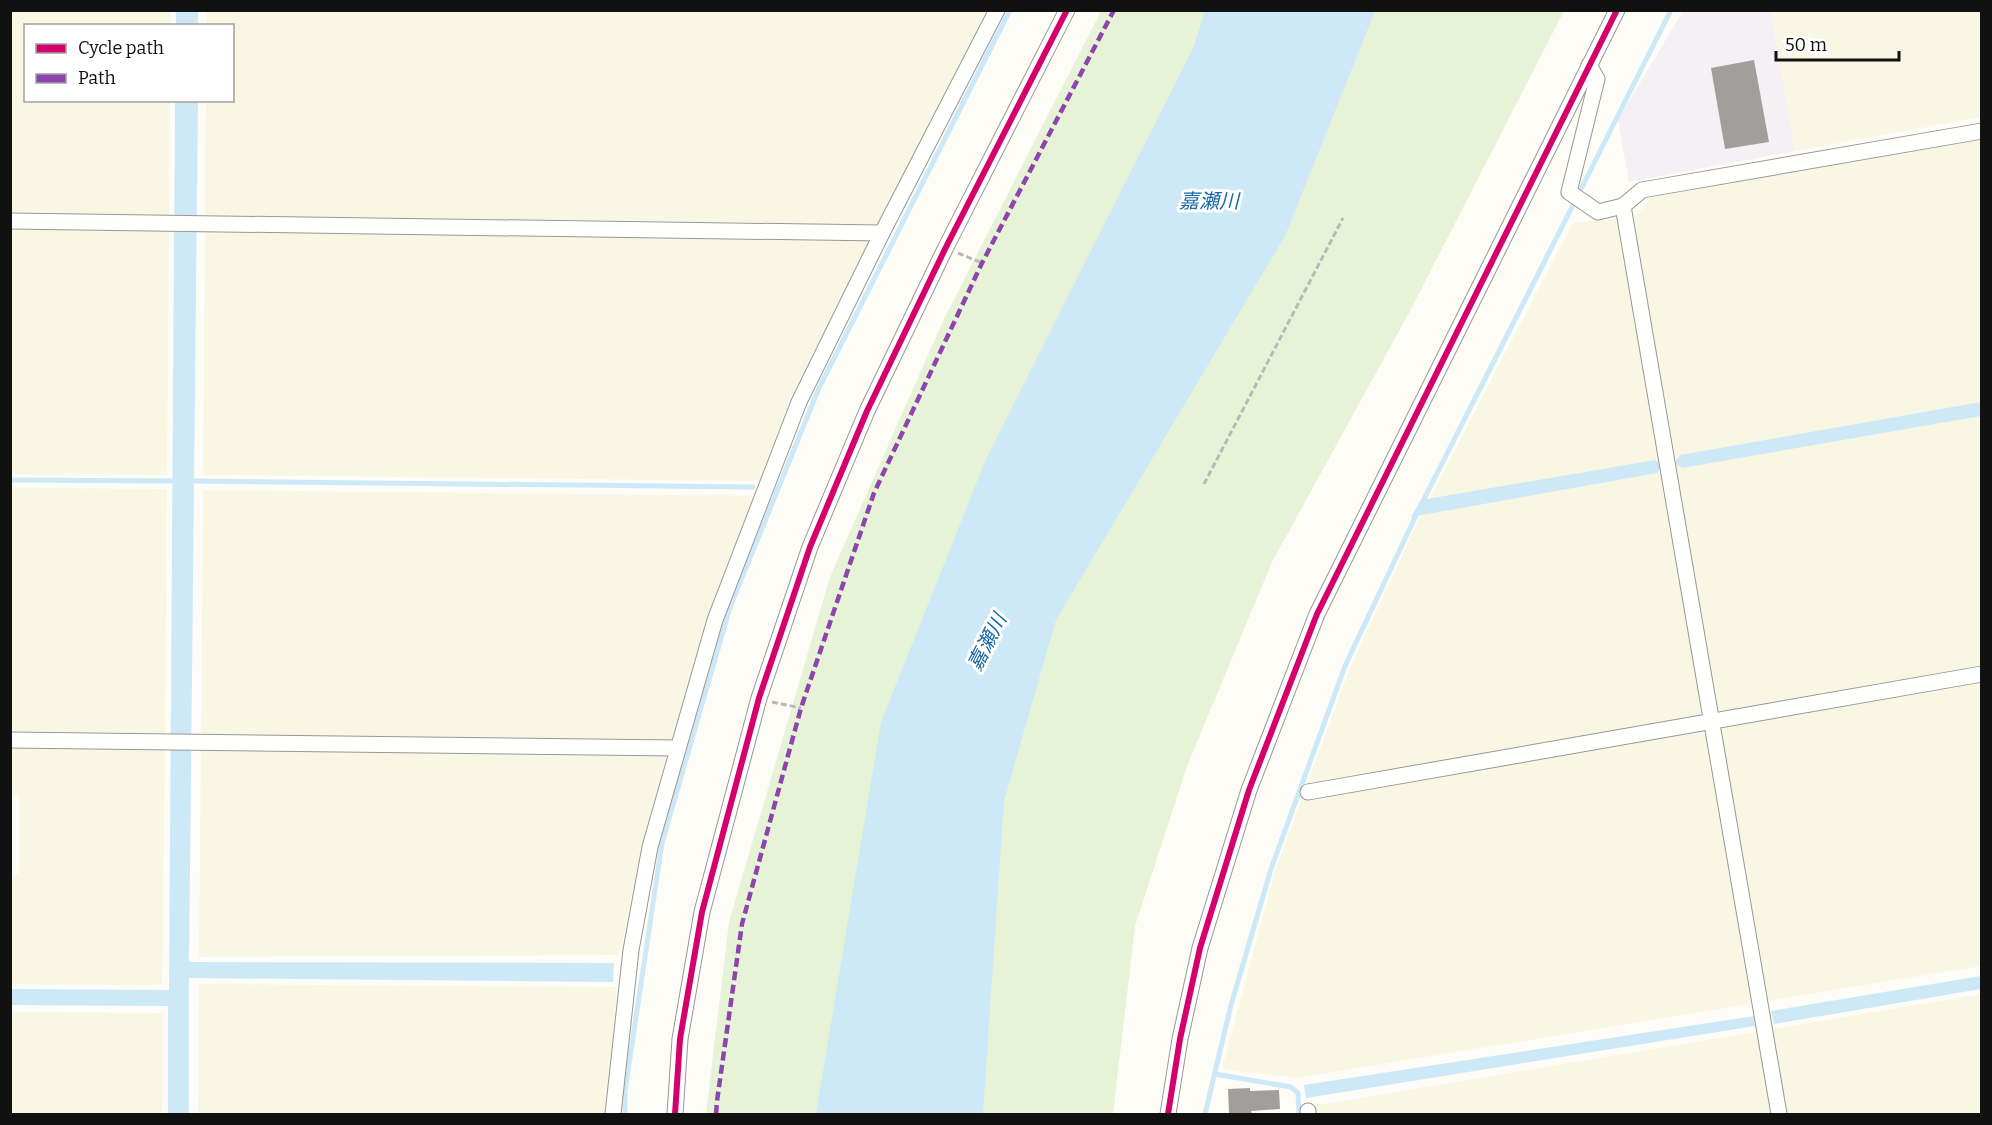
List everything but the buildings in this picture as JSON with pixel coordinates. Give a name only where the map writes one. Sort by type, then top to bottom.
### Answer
[{"type":"street","points":[[613,1114],[631,950],[650,847],[715,620],[799,402],[882,232],[997,10]]},
{"type":"street","points":[[675,1114],[680,1039],[702,912],[759,698],[819,526],[867,411],[946,247],[1067,10]]},
{"type":"street","points":[[1168,1114],[1180,1039],[1200,948],[1249,790],[1317,614],[1617,10]]},
{"type":"street","points":[[1590,65],[1597,79],[1569,192],[1598,212],[1623,206],[1642,190],[1982,130]]},
{"type":"street","points":[[1623,206],[1779,1114]]},
{"type":"street","points":[[10,221],[882,232]]},
{"type":"street","points":[[1308,792],[1982,674]]},
{"type":"street","points":[[10,740],[677,748]]},
{"type":"path","points":[[1204,484],[1343,218]]},
{"type":"path","points":[[946,247],[982,263]]},
{"type":"path","points":[[759,698],[801,708]]},
{"type":"shaded area","points":[[11,11],[170,11],[170,24],[24,24],[24,102],[170,102],[169,216],[11,215]]},
{"type":"shaded area","points":[[207,11],[989,11],[878,224],[205,216],[206,102],[234,102],[234,24],[207,24]]},
{"type":"shaded area","points":[[1683,11],[1771,11],[1795,151],[1629,182],[1618,120]]},
{"type":"shaded area","points":[[1771,11],[1981,11],[1981,117],[1795,151]]},
{"type":"shaded area","points":[[1981,139],[1981,966],[1298,1078],[1222,1069],[1275,871],[1350,668],[1419,519],[1573,223],[1636,216],[1652,197]]},
{"type":"shaded area","points":[[11,229],[169,231],[167,475],[11,474]]},
{"type":"shaded area","points":[[205,230],[870,241],[790,399],[759,481],[203,475]]},
{"type":"shaded area","points":[[11,488],[167,489],[165,734],[11,733]]},
{"type":"shaded area","points":[[203,490],[753,496],[708,621],[671,741],[201,735]]},
{"type":"shaded area","points":[[11,748],[165,749],[162,985],[11,984],[10,875],[19,874],[19,795],[11,795]]},
{"type":"shaded area","points":[[201,750],[667,754],[642,847],[619,955],[199,957]]},
{"type":"shaded area","points":[[199,984],[617,987],[607,1114],[198,1114]]},
{"type":"shaded area","points":[[1981,994],[1981,1114],[1313,1114],[1312,1106]]},
{"type":"shaded area","points":[[11,1012],[163,1013],[162,1114],[11,1114]]},
{"type":"green space","points":[[1101,11],[1232,11],[839,1114],[706,1114],[729,922],[830,577],[943,321]]},
{"type":"green space","points":[[1349,11],[1564,11],[1410,311],[1272,562],[1187,766],[1135,926],[1113,1114],[960,1114],[987,796],[1052,598]]},
{"type":"water","points":[[176,11],[198,11],[198,24],[176,24]]},
{"type":"water","name":"嘉瀬川","points":[[1205,11],[1375,11],[1285,236],[1056,620],[1004,801],[983,1114],[816,1114],[881,722],[986,459],[1194,46]]},
{"type":"water","points":[[175,102],[198,102],[189,962],[614,963],[613,982],[189,978],[189,1114],[168,1114],[168,1006],[11,1005],[11,989],[169,990]]},
{"type":"water","points":[[1981,402],[1981,416],[1682,468],[1674,463],[1680,455]]},
{"type":"water","points":[[1655,460],[1662,465],[1657,473],[1411,517],[1421,500]]},
{"type":"water","points":[[1981,976],[1981,989],[1774,1024],[1771,1011]]},
{"type":"water","points":[[1754,1016],[1755,1026],[1306,1098],[1304,1085]]},
{"type":"waterway","points":[[625,1114],[625,1091],[662,843],[730,607],[819,388],[1010,10]]},
{"type":"waterway","points":[[1581,189],[1671,10]]},
{"type":"waterway","points":[[1205,1114],[1231,1005],[1271,869],[1345,666],[1419,509],[1573,205]]},
{"type":"waterway","points":[[10,480],[172,481]]},
{"type":"waterway","points":[[194,481],[753,487]]},
{"type":"waterway","points":[[1215,1074],[1291,1087],[1298,1093],[1299,1114]]},
{"type":"marked path","points":[[716,1114],[742,924],[801,708],[874,493],[982,263],[1114,10]]},
{"type":"cycle path","points":[[675,1114],[680,1039],[702,912],[759,698],[810,547],[867,411],[946,247],[1067,10]]},
{"type":"cycle path","points":[[1168,1114],[1180,1039],[1200,948],[1249,790],[1317,614],[1617,10]]}]
